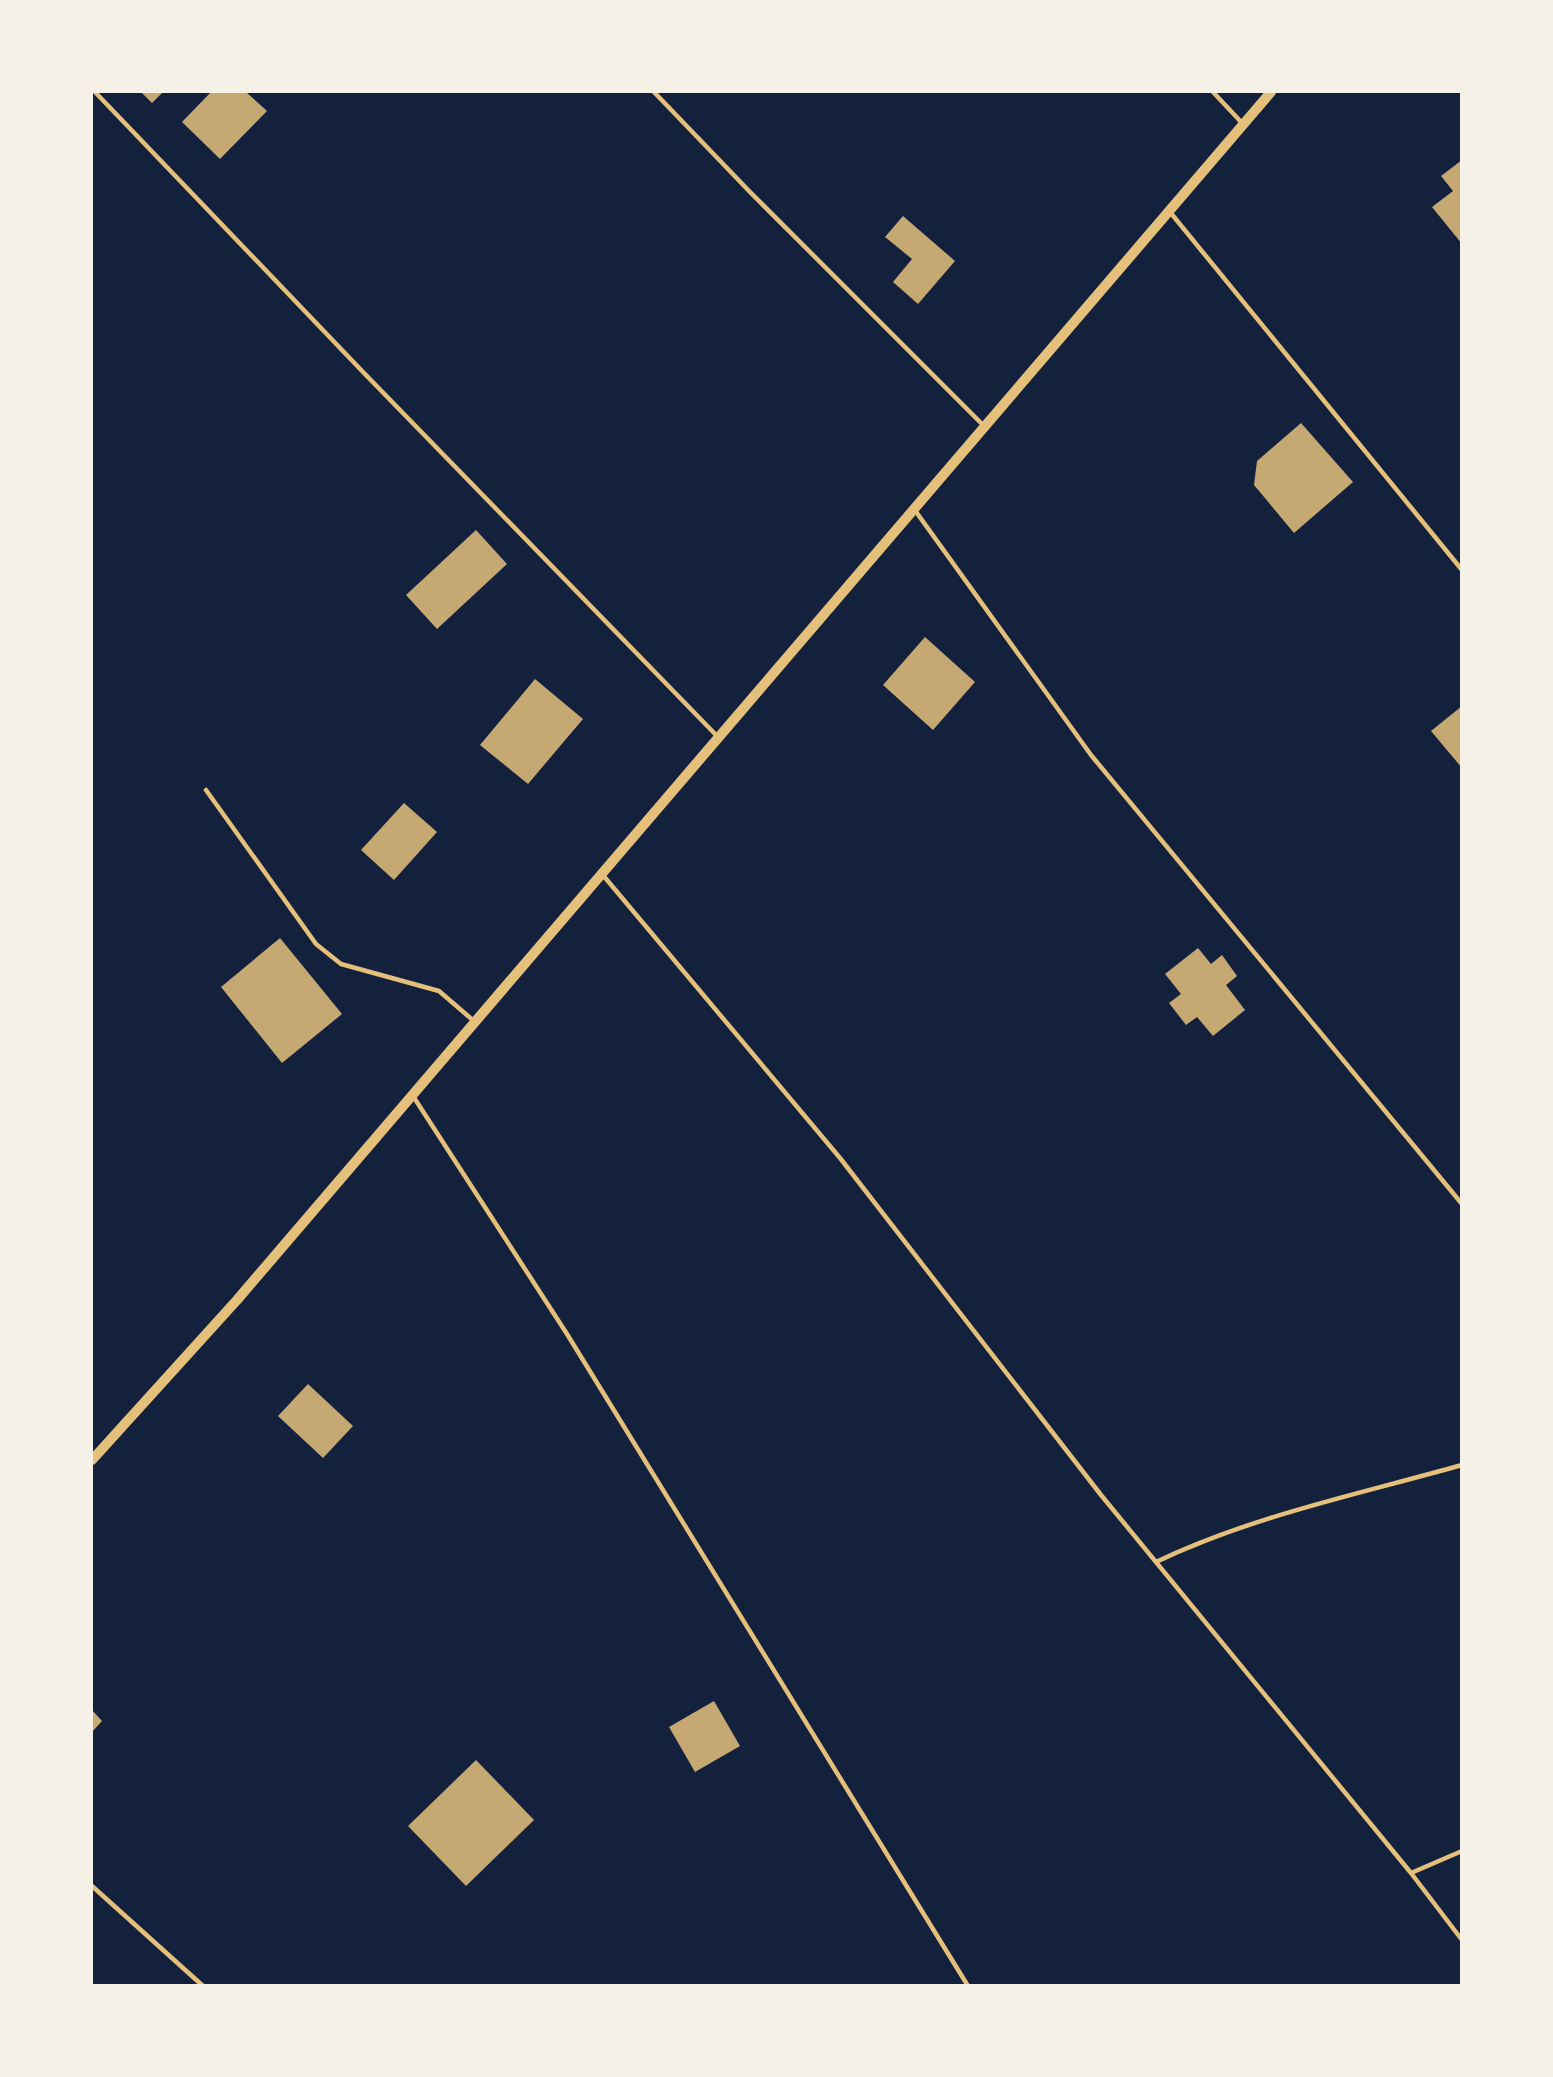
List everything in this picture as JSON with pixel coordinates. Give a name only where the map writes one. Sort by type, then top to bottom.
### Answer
[{"type":"street","points":[[92,1460],[237,1300],[413,1096],[1271,92]]},
{"type":"lane","points":[[95,92],[718,737]]},
{"type":"lane","points":[[654,92],[750,192],[984,426]]},
{"type":"lane","points":[[1213,92],[1243,124]]},
{"type":"lane","points":[[1169,211],[1461,570]]},
{"type":"lane","points":[[914,509],[1091,754],[1461,1204]]},
{"type":"lane","points":[[206,790],[316,944],[341,964],[439,991],[475,1022]]},
{"type":"lane","points":[[602,874],[840,1158],[1156,1562],[1411,1873],[1461,1940]]},
{"type":"lane","points":[[413,1096],[567,1334],[968,1986]]},
{"type":"lane","points":[[1156,1562],[1194,1544],[1257,1522],[1461,1466]]},
{"type":"lane","points":[[1411,1873],[1461,1851]]},
{"type":"lane","points":[[92,1886],[203,1986]]},
{"type":"building","points":[[141,92],[163,92],[152,103]]},
{"type":"building","points":[[211,92],[246,92],[267,111],[220,159],[182,122]]},
{"type":"building","points":[[1462,160],[1462,244],[1432,207],[1453,191],[1441,176]]},
{"type":"building","points":[[903,216],[955,261],[918,304],[893,282],[912,259],[885,237]]},
{"type":"building","points":[[1301,423],[1353,482],[1294,533],[1254,485],[1257,461]]},
{"type":"building","points":[[476,530],[507,564],[437,629],[406,595]]},
{"type":"building","points":[[925,637],[975,682],[933,730],[883,685]]},
{"type":"building","points":[[535,679],[583,719],[528,784],[480,745]]},
{"type":"building","points":[[1462,706],[1462,768],[1431,731]]},
{"type":"building","points":[[404,803],[437,832],[394,880],[361,850]]},
{"type":"building","points":[[280,938],[342,1014],[282,1063],[221,987]]},
{"type":"building","points":[[1198,948],[1211,964],[1222,955],[1237,976],[1226,985],[1245,1010],[1213,1036],[1197,1017],[1186,1025],[1169,1003],[1181,994],[1165,974]]},
{"type":"building","points":[[308,1384],[353,1426],[323,1458],[278,1416]]},
{"type":"building","points":[[714,1701],[740,1746],[695,1772],[669,1727]]},
{"type":"building","points":[[92,1710],[102,1721],[92,1732]]},
{"type":"building","points":[[476,1760],[534,1820],[466,1886],[408,1826]]}]
